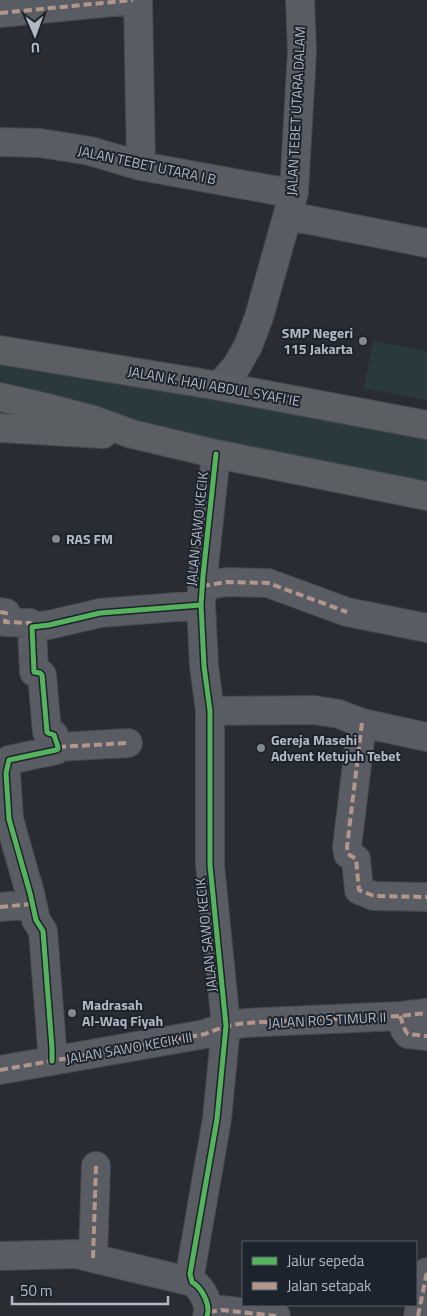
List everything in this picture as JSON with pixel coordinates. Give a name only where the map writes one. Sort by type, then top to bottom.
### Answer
[{"type":"main road","name":"JALAN K. HAJI ABDUL SYAFI'IE","points":[[0,350],[219,386],[427,425]]},
{"type":"main road","points":[[0,397],[90,419],[132,434],[216,454],[427,496]]},
{"type":"main road","points":[[0,428],[86,434],[132,434]]},
{"type":"street","points":[[0,13],[133,0]]},
{"type":"street","points":[[138,0],[141,166]]},
{"type":"street","name":"JALAN TEBET UTARA DALAM","points":[[219,386],[236,366],[251,339],[292,204],[302,51],[300,0]]},
{"type":"street","name":"JALAN TEBET UTARA I B","points":[[0,142],[40,142],[90,151],[141,166],[273,190],[292,204],[427,243]]},
{"type":"street","name":"JALAN SAWO KECIK","points":[[192,1282],[190,1274],[217,1119],[226,1026],[210,865],[210,711],[204,666],[202,596],[216,454]]},
{"type":"street","points":[[32,627],[50,625],[100,613],[202,596],[227,582],[268,583],[347,612],[427,628]]},
{"type":"street","points":[[0,612],[6,613],[6,622],[30,623],[32,627],[34,672],[42,675],[47,732],[54,735],[58,747]]},
{"type":"street","points":[[210,711],[314,710],[339,714],[362,723],[427,737]]},
{"type":"street","points":[[362,723],[347,847],[348,854],[356,859],[359,890],[374,896],[427,897]]},
{"type":"street","points":[[52,1061],[43,931],[36,920],[9,819],[4,760],[56,750],[58,747],[128,743]]},
{"type":"street","points":[[0,907],[32,904]]},
{"type":"street","name":"JALAN ROS TIMUR II","points":[[226,1026],[245,1023],[400,1016],[427,1013]]},
{"type":"street","points":[[400,1016],[408,1034],[427,1036]]},
{"type":"street","name":"JALAN SAWO KECIK III","points":[[0,1070],[205,1034],[226,1026]]},
{"type":"street","points":[[93,1258],[96,1166]]},
{"type":"street","points":[[0,1256],[76,1254],[192,1282],[202,1292],[208,1314],[222,1310],[276,1316]]},
{"type":"street","points":[[418,1316],[427,1272]]},
{"type":"shaded area","points":[[373,341],[427,351],[427,400],[364,388]]},
{"type":"shaded area","points":[[0,350],[427,426],[427,496],[132,434],[0,428]]},
{"type":"marked path","points":[[0,13],[133,0]]},
{"type":"marked path","points":[[202,586],[227,582],[268,583],[347,612]]},
{"type":"marked path","points":[[0,612],[6,613],[5,622],[30,623],[32,627]]},
{"type":"marked path","points":[[362,723],[347,847],[348,854],[356,859],[359,890],[374,896],[427,897]]},
{"type":"marked path","points":[[58,747],[128,743]]},
{"type":"marked path","points":[[0,907],[32,904]]},
{"type":"marked path","points":[[0,1070],[205,1034],[226,1026],[245,1023],[400,1016],[427,1013]]},
{"type":"marked path","points":[[400,1016],[408,1034],[427,1036]]},
{"type":"marked path","points":[[93,1258],[96,1166]]},
{"type":"marked path","points":[[418,1316],[427,1272]]},
{"type":"marked path","points":[[209,1312],[222,1310],[276,1316]]},
{"type":"cycle path","points":[[207,1316],[208,1307],[205,1297],[192,1282],[190,1274],[217,1119],[226,1026],[210,865],[210,711],[204,666],[201,605],[216,454]]},
{"type":"cycle path","points":[[52,1061],[43,931],[36,920],[9,819],[6,773],[9,760],[58,749],[54,735],[47,732],[42,675],[34,672],[32,627],[100,613],[201,605]]},
{"type":"place","name":"SMP Negeri 115 Jakarta","points":[[363,341]]},
{"type":"place","name":"RAS FM","points":[[56,539]]},
{"type":"place","name":"Gereja Masehi Advent Ketujuh Tebet","points":[[261,748]]},
{"type":"place","name":"Madrasah Al-Waq Fiyah","points":[[72,1013]]}]
